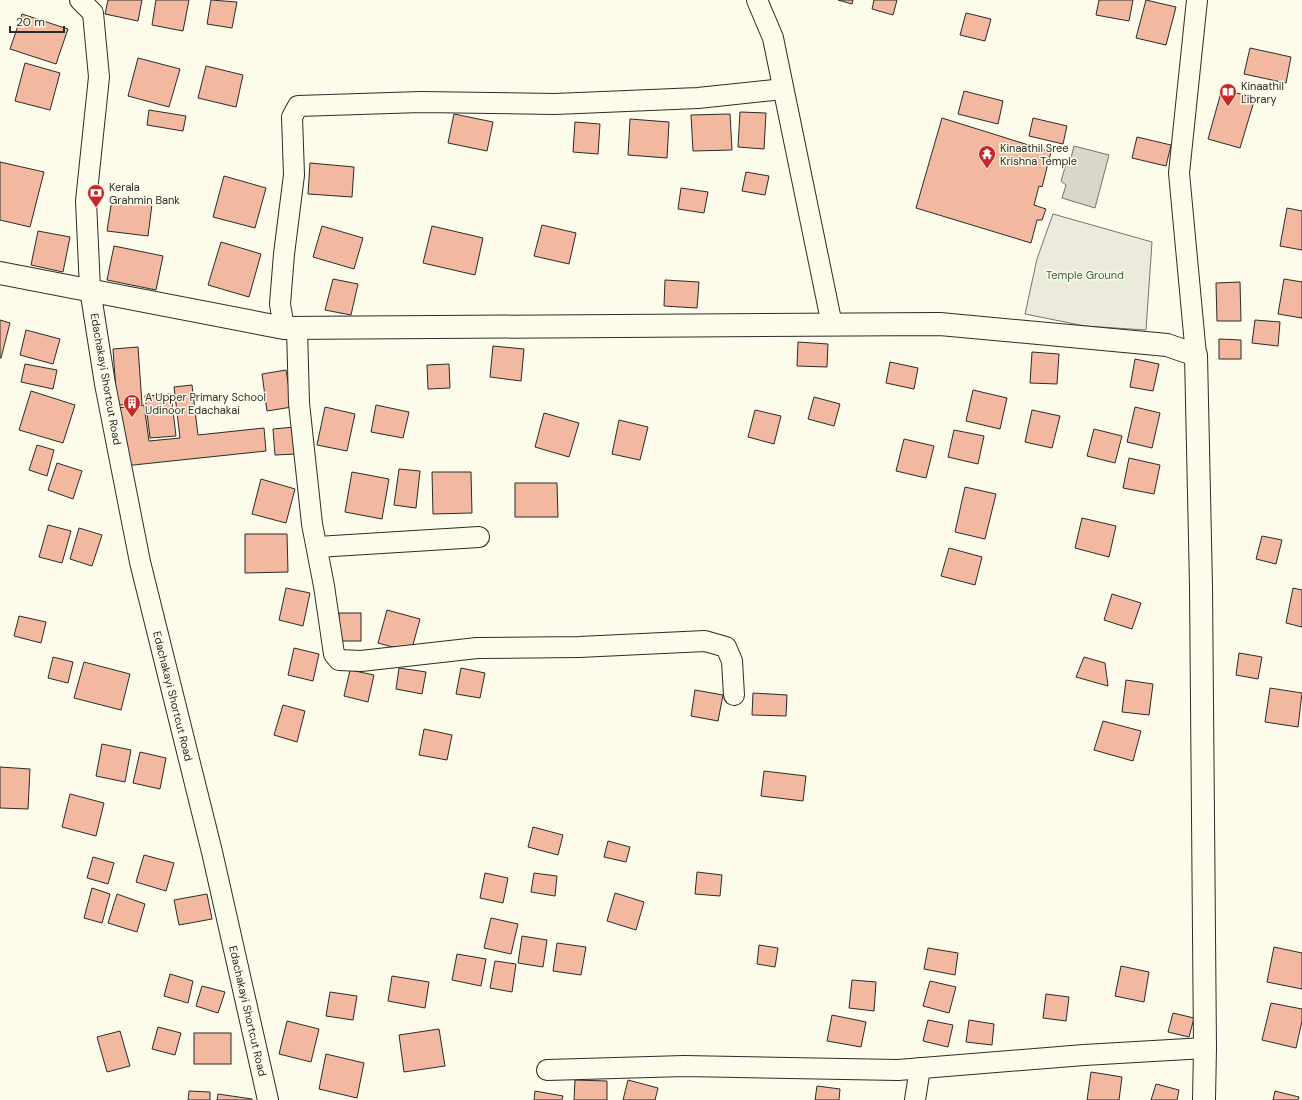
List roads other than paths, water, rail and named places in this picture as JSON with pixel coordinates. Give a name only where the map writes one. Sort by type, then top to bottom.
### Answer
[{"type":"main road","points":[[0,273],[290,328],[940,324],[1167,345],[1196,355],[1201,586],[1205,1048],[1204,1100]]},
{"type":"street","name":"Edachakayi Shortcut Road","points":[[80,0],[93,13],[99,77],[86,201],[90,289],[105,384],[140,562],[212,852],[268,1100]]},
{"type":"street","points":[[757,0],[773,38],[832,325]]},
{"type":"street","points":[[1196,355],[1179,173],[1197,0]]},
{"type":"street","points":[[734,695],[732,662],[726,647],[705,641],[579,647],[477,648],[361,661],[339,660],[334,654],[312,524],[290,328],[280,304],[284,254],[294,175],[292,117],[298,106],[421,102],[555,104],[698,98],[783,89]]},
{"type":"street","points":[[317,547],[479,537]]},
{"type":"street","points":[[548,1070],[684,1066],[898,1070],[1084,1055],[1205,1048]]},
{"type":"street","points":[[914,1100],[920,1068]]},
{"type":"place","name":"Kinaathil Library","points":[[1228,107]]},
{"type":"place","name":"Kinaathil Sree Krishna Temple","points":[[987,169]]},
{"type":"place","name":"Kerala Grahmin Bank","points":[[96,208]]},
{"type":"place","name":"A Upper Primary School Udinoor Edachakai","points":[[132,418]]},
{"type":"park label","name":"Temple Ground","points":[[1085,275]]}]
